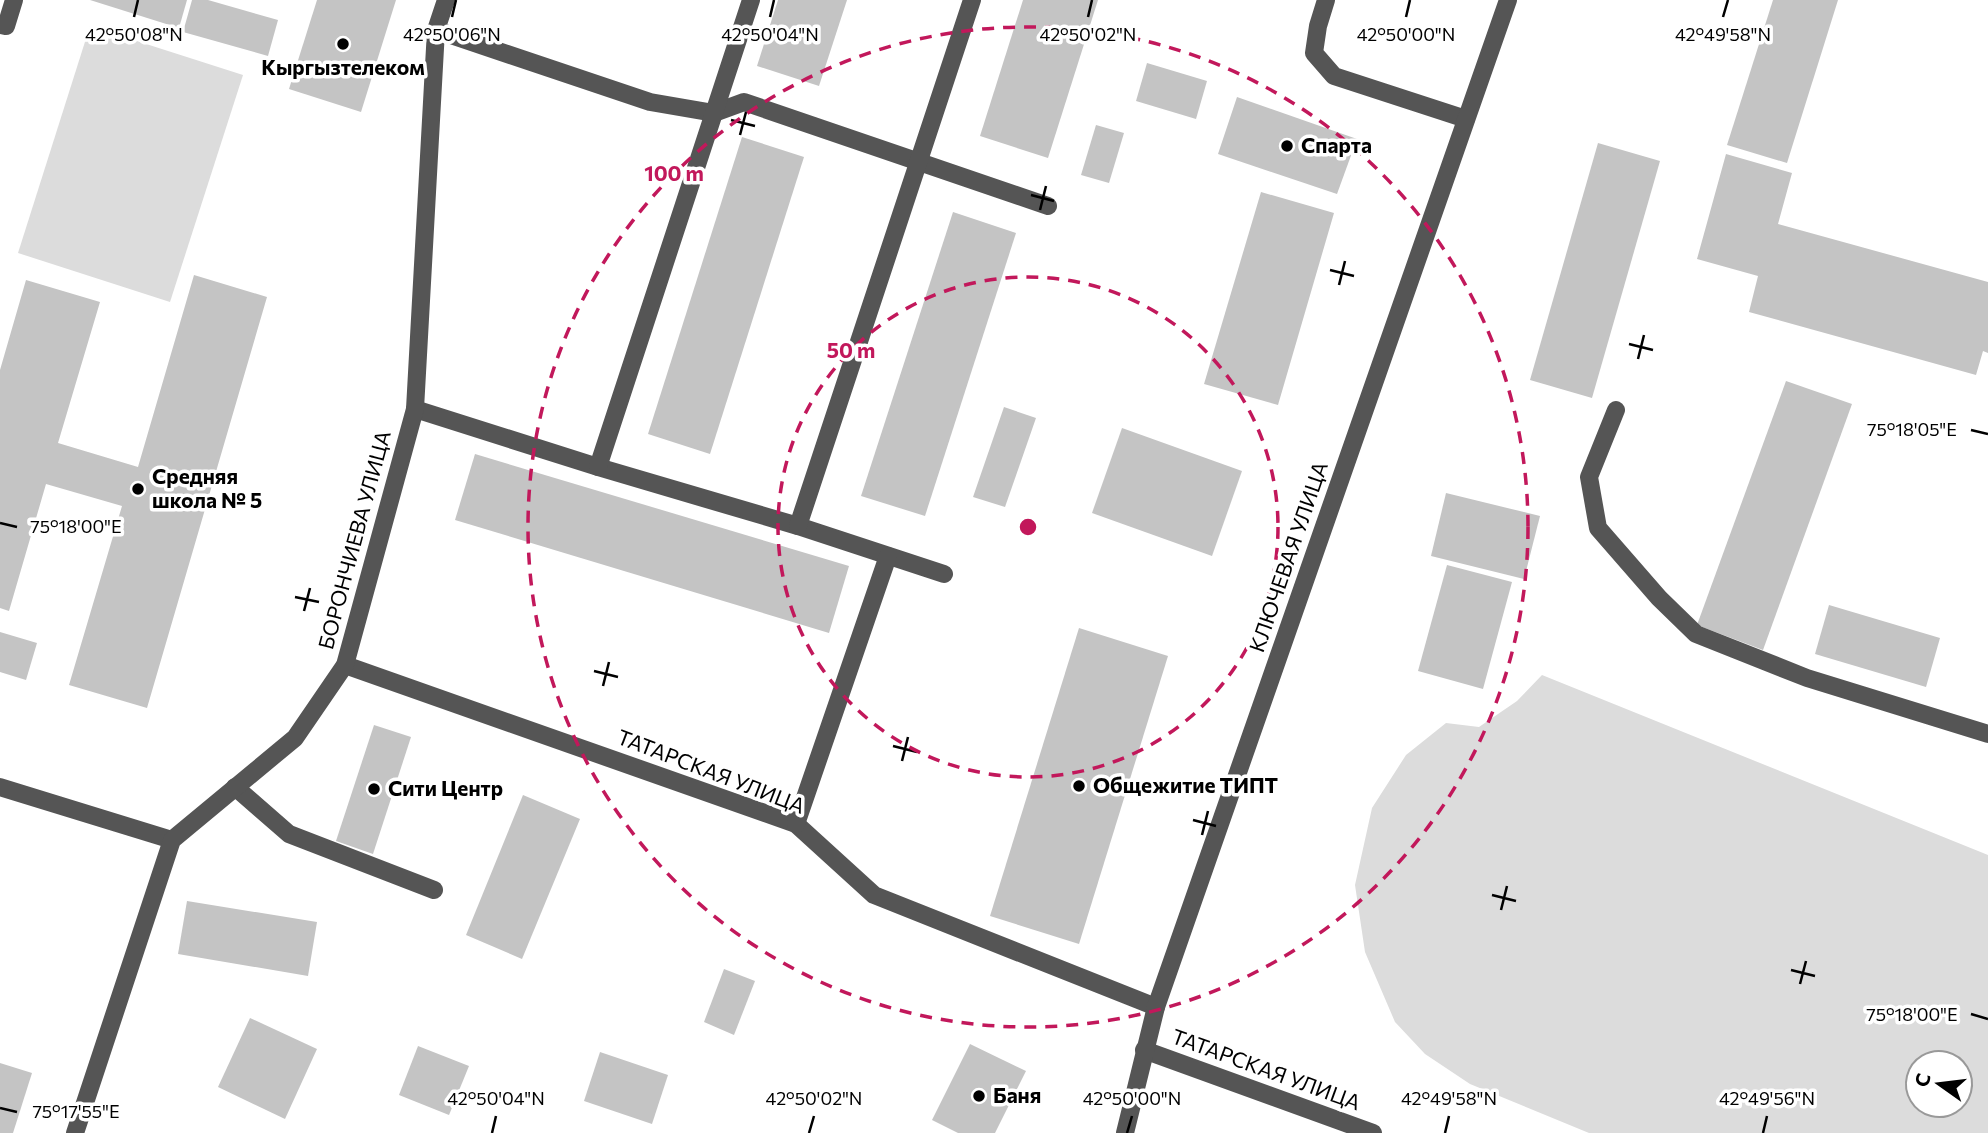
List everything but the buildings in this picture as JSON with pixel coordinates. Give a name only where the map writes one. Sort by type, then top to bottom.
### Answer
[{"type":"street","points":[[0,25],[6,26],[13,0]]},
{"type":"street","name":"БОРОНЧИЕВА УЛИЦА","points":[[172,840],[295,737],[345,665],[415,409],[436,30],[446,0]]},
{"type":"street","points":[[598,467],[751,0]]},
{"type":"street","points":[[798,526],[972,0]]},
{"type":"street","points":[[1326,0],[1314,53],[1334,76],[1466,119]]},
{"type":"street","name":"КЛЮЧЕВАЯ УЛИЦА","points":[[1125,1133],[1156,1007],[1508,0]]},
{"type":"street","points":[[436,30],[650,102],[714,113],[744,102],[1048,206]]},
{"type":"street","points":[[415,409],[798,526],[944,574]]},
{"type":"street","points":[[1616,411],[1589,477],[1598,528],[1659,598],[1696,634],[1807,678],[1988,734]]},
{"type":"street","points":[[796,824],[888,556]]},
{"type":"street","name":"ТАТАРСКАЯ УЛИЦА","points":[[345,665],[796,824],[874,895],[1156,1007]]},
{"type":"street","points":[[0,787],[172,840],[75,1133]]},
{"type":"street","points":[[235,788],[289,834],[434,890]]},
{"type":"street","name":"ТАТАРСКАЯ УЛИЦА","points":[[1144,1050],[1373,1133]]},
{"type":"shaded area","points":[[90,26],[243,75],[170,302],[18,253]]},
{"type":"shaded area","points":[[1542,675],[1988,855],[1988,1133],[1589,1133],[1470,1084],[1425,1054],[1395,1022],[1365,952],[1355,885],[1372,808],[1406,755],[1446,723],[1479,727],[1517,701]]},
{"type":"place","name":"Кыргызтелеком","points":[[343,44]]},
{"type":"place","name":"Спарта","points":[[1287,146]]},
{"type":"place","name":"Средняя школа № 5","points":[[138,489]]},
{"type":"place","name":"Общежитие ТИПТ","points":[[1079,786]]},
{"type":"place","name":"Сити Центр","points":[[374,789]]},
{"type":"place","name":"Баня","points":[[979,1096]]}]
